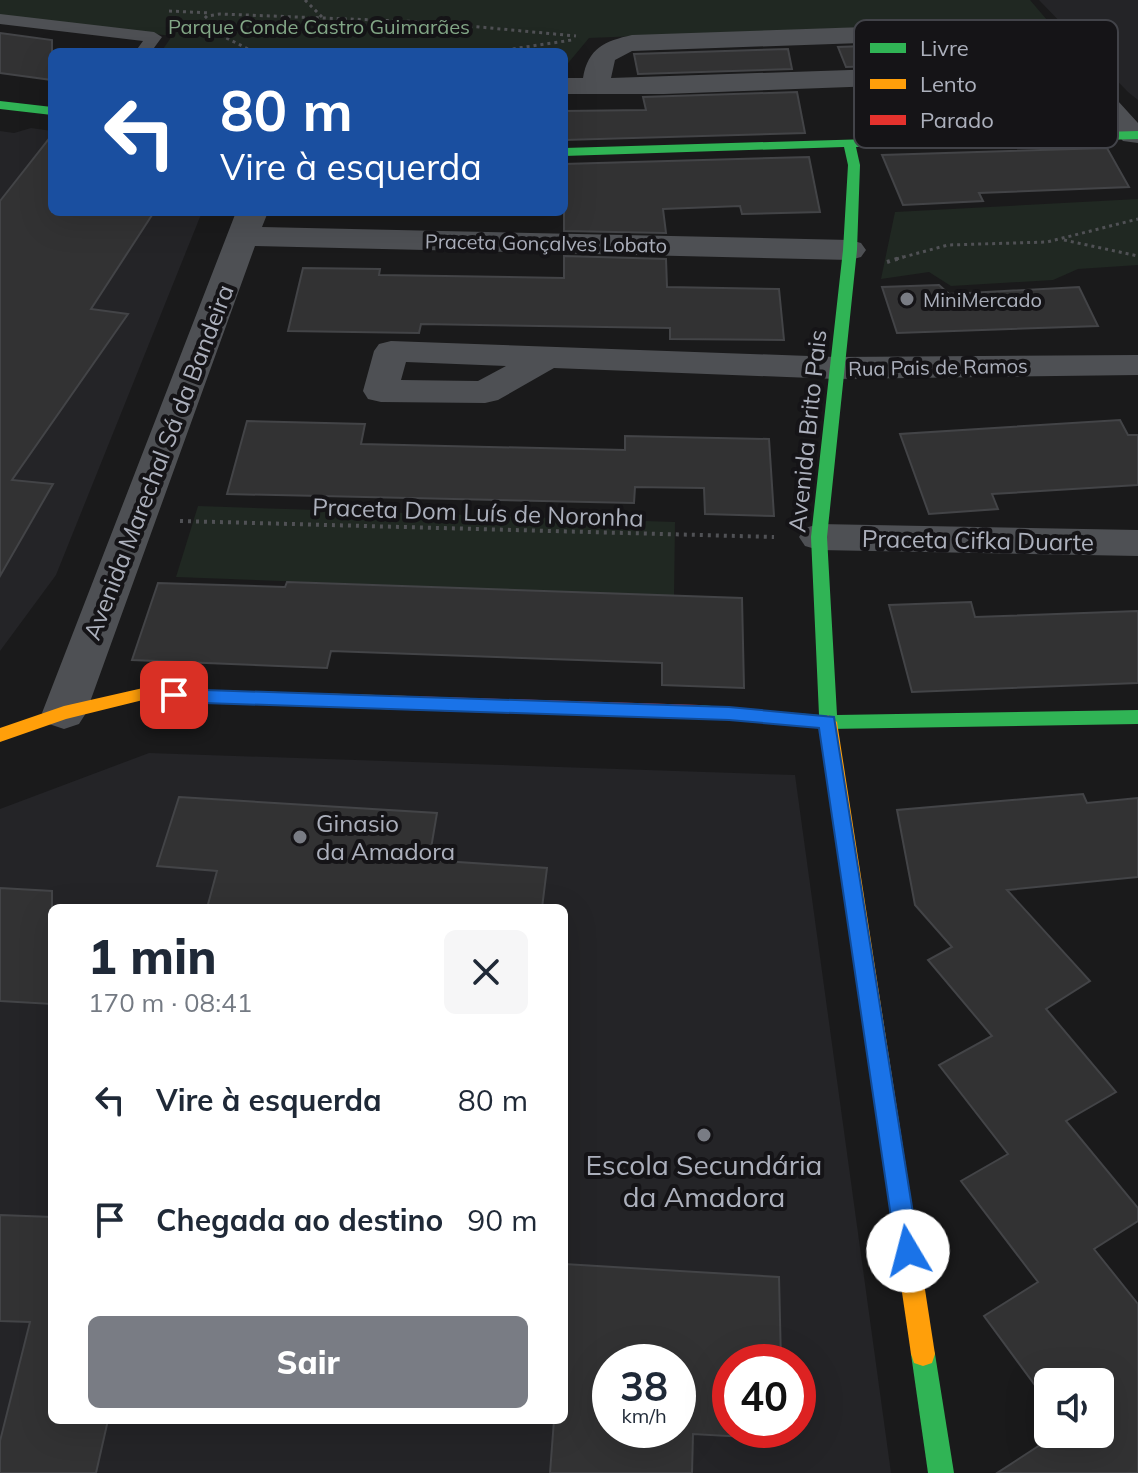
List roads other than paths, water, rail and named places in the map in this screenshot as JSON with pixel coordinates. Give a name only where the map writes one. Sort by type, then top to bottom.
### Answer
[{"type":"street","points":[[596,85],[598,63],[611,47],[632,43],[854,33]]},
{"type":"street","points":[[568,86],[664,86],[854,79]]},
{"type":"street","points":[[0,105],[48,111]]},
{"type":"street","points":[[1118,117],[1135,135]]},
{"type":"street","name":"Avenida Brito Pais","points":[[850,145],[854,165],[849,261],[819,537],[828,722],[941,1473]]},
{"type":"street","points":[[568,152],[854,145]]},
{"type":"street","name":"Praceta Gonçalves Lobato","points":[[247,224],[849,261]]},
{"type":"street","name":"Avenida Marechal Sá da Bandeira","points":[[64,713],[247,224]]},
{"type":"street","name":"Rua Pais de Ramos","points":[[547,357],[836,368],[1138,365]]},
{"type":"street","name":"Praceta Cifka Duarte","points":[[819,537],[1138,543]]},
{"type":"street","points":[[0,735],[64,713],[143,694],[729,713],[828,722],[1138,717]]},
{"type":"lane","points":[[0,19],[154,37],[146,48]]},
{"type":"place","name":"MiniMercado","points":[[907,299]]},
{"type":"place","name":"Ginasio da Amadora","points":[[300,837]]},
{"type":"place","name":"Escola Secundária da Amadora","points":[[704,1135]]},
{"type":"park label","name":"Parque Conde Castro Guimarães","points":[[319,26]]}]
